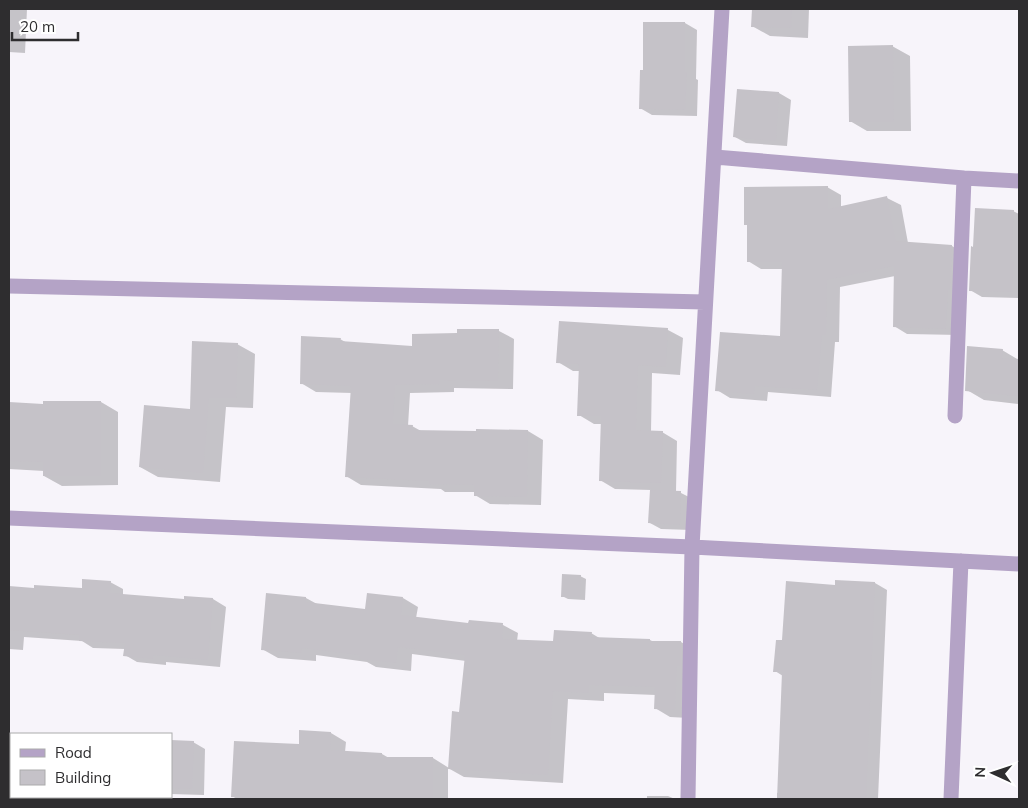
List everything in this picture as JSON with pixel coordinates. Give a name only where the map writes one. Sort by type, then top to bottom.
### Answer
[{"type":"street","points":[[688,799],[692,546],[722,9]]},
{"type":"street","points":[[715,157],[1019,181]]},
{"type":"street","points":[[955,416],[964,178]]},
{"type":"street","points":[[9,286],[705,302]]},
{"type":"street","points":[[9,518],[692,546],[1019,564]]},
{"type":"street","points":[[951,799],[961,561]]},
{"type":"building","points":[[752,9],[792,9],[791,28],[751,27]]},
{"type":"building","points":[[643,22],[685,22],[685,72],[687,72],[685,110],[639,109],[640,70],[643,70]]},
{"type":"building","points":[[893,45],[894,122],[849,122],[848,46]]},
{"type":"building","points":[[737,89],[779,92],[776,141],[733,137]]},
{"type":"building","points":[[828,186],[828,209],[887,196],[896,241],[952,245],[946,329],[893,327],[894,266],[827,280],[826,335],[822,335],[817,390],[755,386],[754,394],[715,391],[720,332],[780,336],[782,262],[747,262],[747,225],[744,225],[744,187]]},
{"type":"building","points":[[975,208],[1014,210],[1011,261],[1014,262],[1012,292],[969,291]]},
{"type":"building","points":[[559,321],[668,328],[666,367],[638,365],[636,430],[663,431],[661,483],[599,481],[601,416],[577,416],[579,364],[556,363]]},
{"type":"building","points":[[457,329],[499,329],[498,381],[439,380],[440,384],[395,385],[393,424],[413,425],[412,430],[528,430],[527,497],[474,496],[474,485],[429,484],[429,481],[345,477],[351,386],[300,384],[301,336],[341,338],[340,341],[412,346],[412,334],[457,333]]},
{"type":"building","points":[[192,341],[238,343],[236,398],[209,398],[203,473],[139,467],[144,405],[190,409]]},
{"type":"building","points":[[967,346],[1003,349],[1002,358],[1019,359],[1019,396],[965,391]]},
{"type":"building","points":[[43,401],[101,401],[101,476],[43,476],[43,462],[9,461],[9,402],[43,404]]},
{"type":"building","points":[[650,490],[681,491],[680,525],[648,523]]},
{"type":"building","points":[[562,574],[581,575],[580,597],[561,597]]},
{"type":"building","points":[[82,579],[111,581],[110,593],[184,599],[184,596],[213,598],[208,660],[153,655],[153,659],[123,656],[125,643],[79,641],[79,635],[9,630],[9,586],[34,588],[34,585],[82,588]]},
{"type":"building","points":[[835,580],[875,582],[866,799],[777,799],[782,672],[773,672],[776,640],[782,640],[786,581],[835,585]]},
{"type":"building","points":[[266,593],[306,597],[306,602],[365,609],[367,593],[403,597],[401,615],[468,623],[469,620],[503,623],[502,639],[553,641],[554,630],[592,632],[591,637],[681,641],[681,666],[677,666],[675,710],[654,709],[655,687],[589,685],[589,693],[553,691],[548,775],[448,769],[452,711],[459,712],[465,655],[398,647],[396,663],[359,659],[360,655],[302,648],[301,653],[261,650]]},
{"type":"building","points":[[299,730],[331,732],[330,750],[382,753],[382,757],[433,757],[433,798],[276,799],[231,797],[234,741],[299,744]]},
{"type":"building","points":[[172,740],[194,741],[192,789],[172,788]]}]
